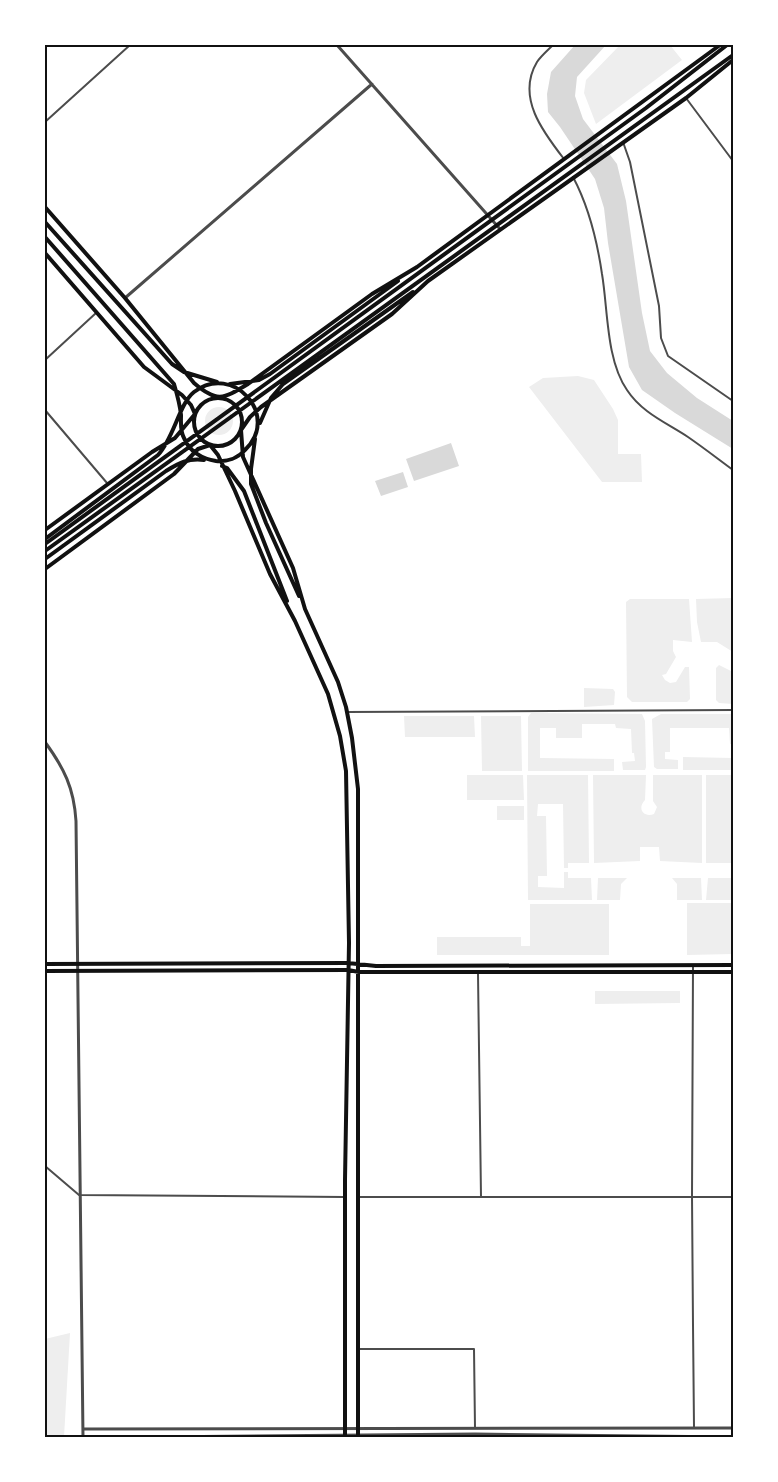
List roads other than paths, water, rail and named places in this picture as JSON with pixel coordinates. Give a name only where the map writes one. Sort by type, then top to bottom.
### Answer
[{"type":"main road","points":[[345,1436],[348,970],[346,771],[340,736],[328,694],[295,621],[244,491],[227,468],[199,456],[190,448],[180,427],[184,404],[202,387],[259,380],[270,374],[720,45]]},
{"type":"main road","points":[[45,544],[701,67],[728,45]]},
{"type":"main road","points":[[45,551],[733,55]]},
{"type":"main road","points":[[45,559],[183,461],[194,459],[221,461],[242,454],[256,436],[271,398],[283,384],[686,98],[733,60]]},
{"type":"main road","points":[[45,207],[125,297],[194,383],[207,394],[227,400],[238,409],[241,415],[243,457],[293,568],[305,609]]},
{"type":"main road","points":[[45,222],[172,364],[184,372],[237,388],[246,394],[253,404],[258,425],[251,484],[266,523],[338,682],[347,712],[358,789],[360,1197],[358,1436]]},
{"type":"main road","points":[[45,237],[174,384],[181,416],[158,455],[45,538]]},
{"type":"main road","points":[[45,253],[144,367],[182,395],[191,405],[195,414],[194,422],[198,436],[218,455],[270,574],[295,621]]},
{"type":"main road","points":[[45,530],[152,452],[175,438],[205,402],[231,394],[248,384],[372,294],[417,267]]},
{"type":"main road","points":[[45,569],[174,474],[198,449],[210,445],[225,446],[238,437],[250,417],[393,314],[428,281]]},
{"type":"main road","points":[[348,928],[359,928]]},
{"type":"main road","points":[[45,964],[733,965]]},
{"type":"main road","points":[[45,971],[348,970],[478,974],[733,972]]},
{"type":"street","points":[[45,122],[130,45]]},
{"type":"street","points":[[337,45],[501,229]]},
{"type":"street","points":[[553,45],[538,60],[531,73],[530,103],[546,136],[564,159]]},
{"type":"street","points":[[125,297],[372,84]]},
{"type":"street","points":[[686,98],[733,161]]},
{"type":"street","points":[[623,142],[630,162],[659,306],[661,338],[668,356],[733,401]]},
{"type":"street","points":[[573,177],[585,201],[592,227],[602,274],[613,354],[627,391],[649,414],[687,436],[733,470]]},
{"type":"street","points":[[45,360],[98,313]]},
{"type":"street","points":[[45,410],[108,484]]},
{"type":"street","points":[[347,712],[733,710]]},
{"type":"street","points":[[45,742],[66,773],[76,809],[83,1437]]},
{"type":"street","points":[[693,965],[694,1437]]},
{"type":"street","points":[[478,974],[481,1196]]},
{"type":"street","points":[[45,1166],[79,1194],[345,1197]]},
{"type":"street","points":[[360,1197],[733,1197]]},
{"type":"street","points":[[359,1349],[474,1349],[475,1428]]},
{"type":"street","points":[[83,1429],[733,1428]]},
{"type":"street","points":[[148,1437],[733,1437]]}]
